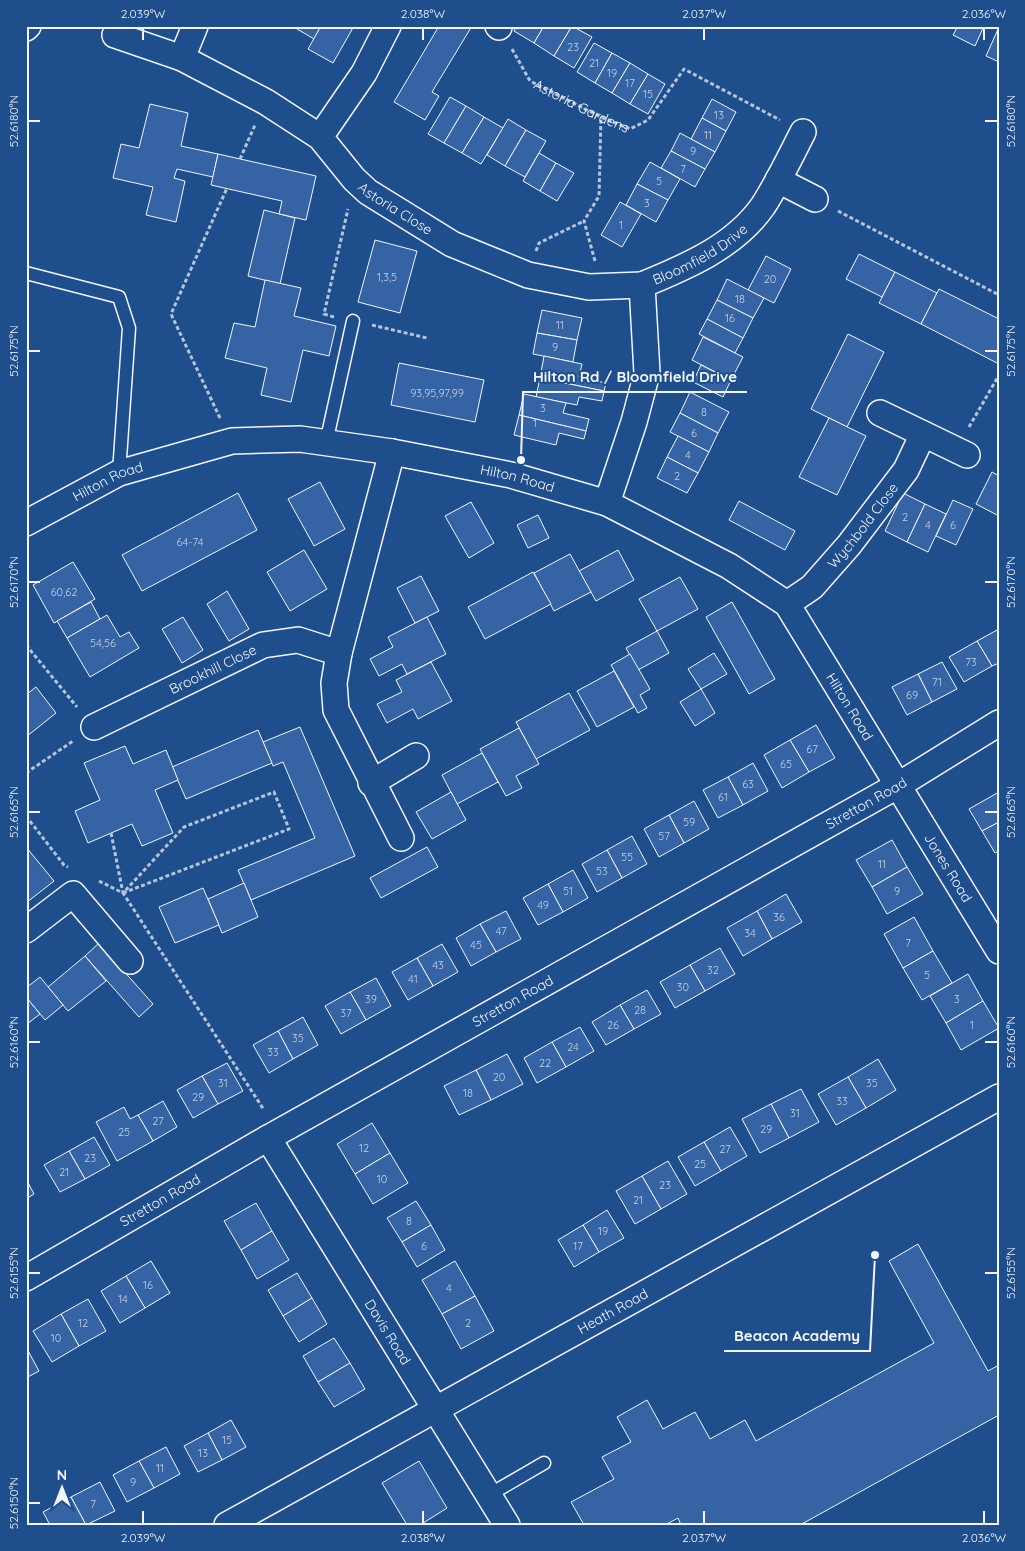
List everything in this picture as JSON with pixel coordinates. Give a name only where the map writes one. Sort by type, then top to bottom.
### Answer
[{"type":"street","points":[[182,58],[195,26]]},
{"type":"street","points":[[320,137],[364,73],[388,26]]},
{"type":"street","name":"Astoria Close","points":[[115,34],[182,58],[266,102],[320,137],[354,179],[368,192],[452,244],[528,275],[589,287],[642,285]]},
{"type":"street","name":"Bloomfield Drive","points":[[607,503],[647,373],[642,285],[715,251],[757,213],[778,180],[803,132]]},
{"type":"street","points":[[778,180],[815,199]]},
{"type":"street","points":[[880,413],[961,452]]},
{"type":"street","name":"Wychbold Close","points":[[787,604],[812,587],[848,545],[906,470],[922,434]]},
{"type":"street","name":"Hilton Road","points":[[26,523],[119,472],[232,441],[300,439],[392,452],[511,475],[607,503],[729,566],[787,604],[831,672],[897,786]]},
{"type":"street","points":[[392,452],[339,653],[334,684],[336,710],[401,838]]},
{"type":"street","name":"Brookhill Close","points":[[94,727],[263,645],[298,640],[339,653]]},
{"type":"street","name":"Stretton Road","points":[[26,1278],[273,1135],[897,786],[999,723]]},
{"type":"street","points":[[371,782],[416,756]]},
{"type":"street","name":"Jones Road","points":[[897,786],[999,951]]},
{"type":"street","points":[[26,930],[73,894],[130,961]]},
{"type":"street","name":"Heath Road","points":[[228,1525],[435,1408],[999,1097]]},
{"type":"street","name":"Davis Road","points":[[273,1135],[435,1408],[507,1525]]},
{"type":"lane","points":[[26,273],[119,297],[129,328],[119,472]]},
{"type":"lane","points":[[326,443],[354,321]]},
{"type":"lane","points":[[489,1494],[544,1463]]},
{"type":"path","name":"Astoria Gardens","points":[[498,26],[530,81],[601,117],[630,128],[648,120],[684,69],[803,132]]},
{"type":"path","points":[[240,159],[266,102]]},
{"type":"path","points":[[528,275],[539,243],[584,221],[599,196],[601,117]]},
{"type":"path","points":[[354,179],[324,314],[427,338]]},
{"type":"path","points":[[227,188],[171,314],[232,441]]},
{"type":"path","points":[[815,199],[999,295]]},
{"type":"path","points":[[584,221],[601,287]]},
{"type":"path","points":[[961,452],[999,376]]},
{"type":"path","points":[[26,645],[94,727],[26,773]]},
{"type":"path","points":[[98,881],[123,893],[289,829],[274,792],[184,827],[123,893]]},
{"type":"path","points":[[26,816],[64,865],[72,869]]},
{"type":"path","points":[[111,833],[123,893],[273,1135]]},
{"type":"building","points":[[292,26],[321,26],[314,39]]},
{"type":"building","points":[[321,26],[354,26],[333,63],[308,49]]},
{"type":"building","points":[[439,26],[472,26],[432,92],[439,96],[425,120],[394,102]]},
{"type":"building","points":[[517,26],[544,26],[534,43],[514,31]]},
{"type":"building","points":[[544,26],[572,26],[554,56],[534,43]]},
{"type":"building","points":[[572,26],[592,37],[574,68],[554,56]]},
{"type":"building","points":[[958,26],[984,26],[975,46],[953,35]]},
{"type":"building","points":[[999,27],[999,62],[986,56]]},
{"type":"building","points":[[594,43],[612,53],[595,83],[577,72]]},
{"type":"building","points":[[612,53],[630,63],[612,93],[595,83]]},
{"type":"building","points":[[630,63],[648,74],[630,104],[612,93]]},
{"type":"building","points":[[648,74],[665,84],[648,114],[630,104]]},
{"type":"building","points":[[450,97],[466,106],[444,143],[428,134]]},
{"type":"building","points":[[712,99],[736,112],[726,131],[702,118]]},
{"type":"building","points":[[150,104],[188,113],[181,146],[218,154],[213,177],[177,169],[174,178],[185,181],[176,222],[146,215],[153,187],[113,178],[121,144],[139,148]]},
{"type":"building","points":[[466,106],[484,117],[462,153],[444,143]]},
{"type":"building","points":[[484,117],[503,128],[481,164],[462,153]]},
{"type":"building","points":[[702,118],[726,131],[715,152],[691,139]]},
{"type":"building","points":[[508,119],[526,130],[505,166],[487,155]]},
{"type":"building","points":[[526,130],[546,141],[525,177],[505,166]]},
{"type":"building","points":[[680,133],[715,152],[705,169],[671,151]]},
{"type":"building","points":[[671,151],[705,169],[695,187],[661,168]]},
{"type":"building","points":[[539,153],[556,163],[540,191],[523,181]]},
{"type":"building","points":[[218,154],[316,176],[306,220],[279,214],[282,201],[211,185]]},
{"type":"building","points":[[650,162],[680,179],[668,200],[637,184]]},
{"type":"building","points":[[556,163],[574,173],[557,201],[540,191]]},
{"type":"building","points":[[637,184],[668,200],[656,222],[626,205]]},
{"type":"building","points":[[620,202],[641,214],[622,247],[601,235]]},
{"type":"building","points":[[264,210],[295,218],[280,284],[248,276]]},
{"type":"building","points":[[375,240],[417,251],[400,313],[358,302]]},
{"type":"building","points":[[859,254],[895,272],[882,297],[846,279]]},
{"type":"building","points":[[766,256],[791,269],[774,303],[748,290]]},
{"type":"building","points":[[895,272],[937,293],[921,324],[879,303]]},
{"type":"building","points":[[727,279],[764,298],[753,318],[717,300]]},
{"type":"building","points":[[265,280],[301,288],[294,316],[336,326],[329,356],[303,350],[291,402],[261,395],[267,368],[225,358],[234,323],[255,327]]},
{"type":"building","points":[[939,289],[999,319],[999,364],[921,324]]},
{"type":"building","points":[[717,300],[753,318],[743,338],[707,319]]},
{"type":"building","points":[[542,310],[582,318],[577,340],[537,333]]},
{"type":"building","points":[[707,319],[743,338],[735,353],[699,334]]},
{"type":"building","points":[[537,333],[577,340],[573,362],[533,354]]},
{"type":"building","points":[[848,334],[884,352],[847,427],[811,409]]},
{"type":"building","points":[[703,337],[743,357],[731,380],[692,360]]},
{"type":"building","points":[[544,356],[582,364],[579,377],[606,383],[604,391],[540,378]]},
{"type":"building","points":[[399,363],[484,380],[475,422],[391,405]]},
{"type":"building","points":[[701,365],[731,380],[723,397],[693,382]]},
{"type":"building","points":[[540,378],[604,391],[602,401],[579,397],[577,405],[536,397]]},
{"type":"building","points":[[690,392],[729,412],[718,433],[680,413]]},
{"type":"building","points":[[524,394],[566,403],[563,413],[589,419],[586,431],[519,415]]},
{"type":"building","points":[[680,413],[718,433],[709,452],[670,432]]},
{"type":"building","points":[[519,415],[586,431],[584,439],[559,433],[556,445],[514,435]]},
{"type":"building","points":[[829,418],[866,436],[837,495],[799,477]]},
{"type":"building","points":[[678,436],[709,452],[698,473],[667,457]]},
{"type":"building","points":[[667,457],[698,473],[687,493],[657,478]]},
{"type":"building","points":[[992,472],[999,476],[999,516],[976,504]]},
{"type":"building","points":[[320,482],[345,529],[314,546],[288,499]]},
{"type":"building","points":[[238,493],[257,530],[142,591],[122,555]]},
{"type":"building","points":[[903,493],[925,504],[907,542],[885,531]]},
{"type":"building","points":[[953,500],[973,509],[956,545],[936,536]]},
{"type":"building","points":[[739,501],[795,531],[785,550],[729,520]]},
{"type":"building","points":[[471,502],[494,543],[469,558],[445,516]]},
{"type":"building","points":[[925,504],[946,514],[928,552],[907,542]]},
{"type":"building","points":[[538,515],[549,538],[528,548],[517,525]]},
{"type":"building","points":[[304,550],[327,589],[290,611],[267,572]]},
{"type":"building","points":[[618,550],[634,580],[596,601],[579,571]]},
{"type":"building","points":[[570,554],[591,592],[554,611],[534,573]]},
{"type":"building","points":[[73,562],[95,599],[54,623],[33,585]]},
{"type":"building","points":[[533,572],[551,604],[485,639],[468,607]]},
{"type":"building","points":[[421,576],[439,611],[415,623],[397,588]]},
{"type":"building","points":[[680,577],[698,609],[657,631],[639,599]]},
{"type":"building","points":[[227,591],[249,629],[229,641],[207,604]]},
{"type":"building","points":[[91,602],[100,619],[67,638],[57,621]]},
{"type":"building","points":[[732,602],[775,679],[749,694],[706,617]]},
{"type":"building","points":[[107,615],[120,637],[129,632],[139,648],[90,677],[67,638]]},
{"type":"building","points":[[183,617],[203,650],[182,663],[162,629]]},
{"type":"building","points":[[427,617],[446,654],[407,674],[402,664],[379,676],[370,659],[393,647],[388,637]]},
{"type":"building","points":[[999,629],[999,663],[992,666],[977,641]]},
{"type":"building","points":[[657,631],[669,653],[638,670],[626,648]]},
{"type":"building","points":[[977,641],[992,666],[964,682],[949,657]]},
{"type":"building","points":[[714,653],[727,674],[701,689],[688,669]]},
{"type":"building","points":[[630,654],[650,689],[640,695],[647,708],[638,713],[611,665]]},
{"type":"building","points":[[431,662],[452,701],[418,719],[413,709],[387,723],[377,704],[402,692],[396,680]]},
{"type":"building","points":[[942,662],[957,689],[932,702],[918,674]]},
{"type":"building","points":[[614,671],[634,707],[597,727],[577,691]]},
{"type":"building","points":[[918,674],[932,702],[907,715],[892,687]]},
{"type":"building","points":[[36,687],[56,713],[26,737],[26,695]]},
{"type":"building","points":[[701,689],[715,713],[695,726],[680,702]]},
{"type":"building","points":[[569,693],[590,730],[536,759],[516,722]]},
{"type":"building","points":[[816,725],[835,758],[809,772],[790,740]]},
{"type":"building","points":[[300,727],[355,856],[251,900],[238,870],[315,838],[283,762],[273,766],[263,742]]},
{"type":"building","points":[[519,728],[539,764],[516,776],[522,788],[506,796],[480,749]]},
{"type":"building","points":[[258,730],[272,763],[186,799],[172,767]]},
{"type":"building","points":[[790,740],[809,772],[782,788],[764,755]]},
{"type":"building","points":[[125,746],[133,764],[166,750],[178,780],[155,790],[173,833],[142,846],[132,824],[88,843],[75,811],[100,800],[84,763]]},
{"type":"building","points":[[482,753],[498,782],[457,804],[442,775]]},
{"type":"building","points":[[753,763],[768,791],[743,805],[728,777]]},
{"type":"building","points":[[728,777],[743,805],[718,818],[703,790]]},
{"type":"building","points":[[451,792],[466,820],[432,839],[416,812]]},
{"type":"building","points":[[999,792],[999,822],[982,831],[969,809]]},
{"type":"building","points":[[694,801],[709,829],[684,843],[669,815]]},
{"type":"building","points":[[669,815],[684,843],[659,857],[644,829]]},
{"type":"building","points":[[999,822],[999,851],[995,853],[982,831]]},
{"type":"building","points":[[632,836],[647,864],[622,878],[607,850]]},
{"type":"building","points":[[892,840],[907,867],[872,887],[856,860]]},
{"type":"building","points":[[26,847],[54,881],[26,903]]},
{"type":"building","points":[[427,847],[438,867],[381,898],[370,878]]},
{"type":"building","points":[[607,850],[622,878],[597,892],[582,864]]},
{"type":"building","points":[[907,867],[923,894],[887,914],[872,887]]},
{"type":"building","points":[[573,870],[588,898],[563,912],[548,884]]},
{"type":"building","points":[[244,883],[258,917],[222,933],[208,899]]},
{"type":"building","points":[[548,884],[563,912],[538,925],[523,898]]},
{"type":"building","points":[[203,888],[219,925],[175,943],[159,907]]},
{"type":"building","points":[[786,894],[802,922],[772,939],[757,911]]},
{"type":"building","points":[[506,911],[521,939],[496,952],[480,924]]},
{"type":"building","points":[[757,911],[772,939],[743,956],[727,928]]},
{"type":"building","points":[[914,917],[933,951],[903,968],[884,934]]},
{"type":"building","points":[[480,924],[496,952],[471,966],[456,938]]},
{"type":"building","points":[[99,943],[153,1004],[139,1017],[85,956]]},
{"type":"building","points":[[442,944],[458,972],[433,986],[417,958]]},
{"type":"building","points":[[720,948],[735,974],[705,991],[690,965]]},
{"type":"building","points":[[933,951],[952,983],[922,1000],[903,968]]},
{"type":"building","points":[[85,956],[106,981],[68,1011],[48,987]]},
{"type":"building","points":[[417,958],[433,986],[408,1000],[392,972]]},
{"type":"building","points":[[690,965],[705,991],[675,1008],[660,982]]},
{"type":"building","points":[[968,974],[983,1001],[946,1023],[930,996]]},
{"type":"building","points":[[40,977],[63,1005],[45,1020],[26,997],[26,988]]},
{"type":"building","points":[[376,978],[391,1006],[366,1020],[350,992]]},
{"type":"building","points":[[647,990],[661,1014],[634,1029],[620,1005]]},
{"type":"building","points":[[350,992],[366,1020],[341,1034],[325,1006]]},
{"type":"building","points":[[26,997],[40,1014],[26,1025]]},
{"type":"building","points":[[983,1001],[999,1028],[961,1050],[946,1023]]},
{"type":"building","points":[[620,1005],[634,1029],[606,1045],[592,1022]]},
{"type":"building","points":[[303,1017],[318,1045],[293,1059],[278,1031]]},
{"type":"building","points":[[580,1027],[594,1051],[566,1067],[552,1042]]},
{"type":"building","points":[[278,1031],[293,1059],[269,1073],[253,1045]]},
{"type":"building","points":[[552,1042],[566,1067],[537,1083],[524,1058]]},
{"type":"building","points":[[507,1054],[523,1084],[491,1100],[476,1070]]},
{"type":"building","points":[[878,1059],[896,1090],[866,1108],[848,1077]]},
{"type":"building","points":[[227,1063],[243,1091],[218,1104],[202,1076]]},
{"type":"building","points":[[476,1070],[491,1100],[459,1115],[444,1086]]},
{"type":"building","points":[[202,1076],[218,1104],[193,1118],[177,1090]]},
{"type":"building","points":[[848,1077],[866,1108],[836,1125],[818,1094]]},
{"type":"building","points":[[801,1089],[819,1122],[789,1138],[771,1104]]},
{"type":"building","points":[[163,1101],[177,1127],[153,1141],[138,1115]]},
{"type":"building","points":[[771,1104],[789,1138],[760,1153],[742,1119]]},
{"type":"building","points":[[124,1107],[130,1119],[138,1115],[153,1141],[117,1161],[96,1122]]},
{"type":"building","points":[[372,1123],[390,1153],[355,1174],[337,1144]]},
{"type":"building","points":[[730,1127],[747,1156],[721,1171],[704,1142]]},
{"type":"building","points":[[94,1137],[110,1165],[85,1179],[69,1151]]},
{"type":"building","points":[[704,1142],[721,1171],[695,1186],[678,1157]]},
{"type":"building","points":[[69,1151],[85,1179],[60,1192],[44,1165]]},
{"type":"building","points":[[390,1153],[408,1183],[373,1204],[355,1174]]},
{"type":"building","points":[[668,1161],[687,1194],[661,1209],[642,1176]]},
{"type":"building","points":[[642,1176],[661,1209],[635,1224],[616,1191]]},
{"type":"building","points":[[26,1179],[34,1194],[26,1199]]},
{"type":"building","points":[[416,1201],[431,1225],[402,1242],[387,1218]]},
{"type":"building","points":[[256,1203],[272,1231],[241,1250],[224,1221]]},
{"type":"building","points":[[607,1210],[624,1238],[599,1252],[583,1225]]},
{"type":"building","points":[[431,1225],[445,1250],[417,1267],[402,1242]]},
{"type":"building","points":[[583,1225],[599,1252],[574,1267],[558,1240]]},
{"type":"building","points":[[272,1231],[289,1260],[257,1279],[241,1250]]},
{"type":"building","points":[[918,1244],[988,1371],[999,1365],[999,1415],[800,1525],[681,1525],[678,1518],[665,1525],[584,1525],[571,1502],[614,1479],[602,1457],[631,1442],[617,1417],[647,1400],[663,1429],[695,1412],[710,1439],[745,1420],[756,1441],[934,1343],[889,1261]]},
{"type":"building","points":[[151,1261],[170,1293],[145,1308],[126,1276]]},
{"type":"building","points":[[455,1261],[475,1296],[442,1314],[422,1280]]},
{"type":"building","points":[[297,1273],[312,1298],[283,1316],[268,1290]]},
{"type":"building","points":[[126,1276],[145,1308],[120,1323],[101,1291]]},
{"type":"building","points":[[475,1296],[494,1331],[461,1349],[442,1314]]},
{"type":"building","points":[[312,1298],[327,1324],[299,1342],[283,1316]]},
{"type":"building","points":[[88,1299],[106,1331],[79,1346],[61,1314]]},
{"type":"building","points":[[61,1314],[79,1346],[52,1362],[33,1331]]},
{"type":"building","points":[[334,1338],[350,1363],[318,1382],[303,1356]]},
{"type":"building","points":[[26,1347],[39,1371],[26,1378]]},
{"type":"building","points":[[350,1363],[365,1389],[334,1407],[318,1382]]},
{"type":"building","points":[[231,1420],[246,1447],[222,1460],[208,1433]]},
{"type":"building","points":[[208,1433],[222,1460],[198,1472],[184,1446]]},
{"type":"building","points":[[166,1447],[180,1474],[154,1488],[139,1461]]},
{"type":"building","points":[[139,1461],[154,1488],[127,1502],[113,1475]]},
{"type":"building","points":[[419,1461],[447,1508],[420,1525],[407,1525],[382,1483]]},
{"type":"building","points":[[100,1482],[115,1511],[86,1525],[71,1497]]},
{"type":"building","points":[[71,1497],[86,1525],[50,1525],[43,1512]]},
{"type":"place","name":"Hilton Rd / Bloomfield Drive","points":[[521,460]]},
{"type":"place","name":"Beacon Academy","points":[[875,1255]]}]
